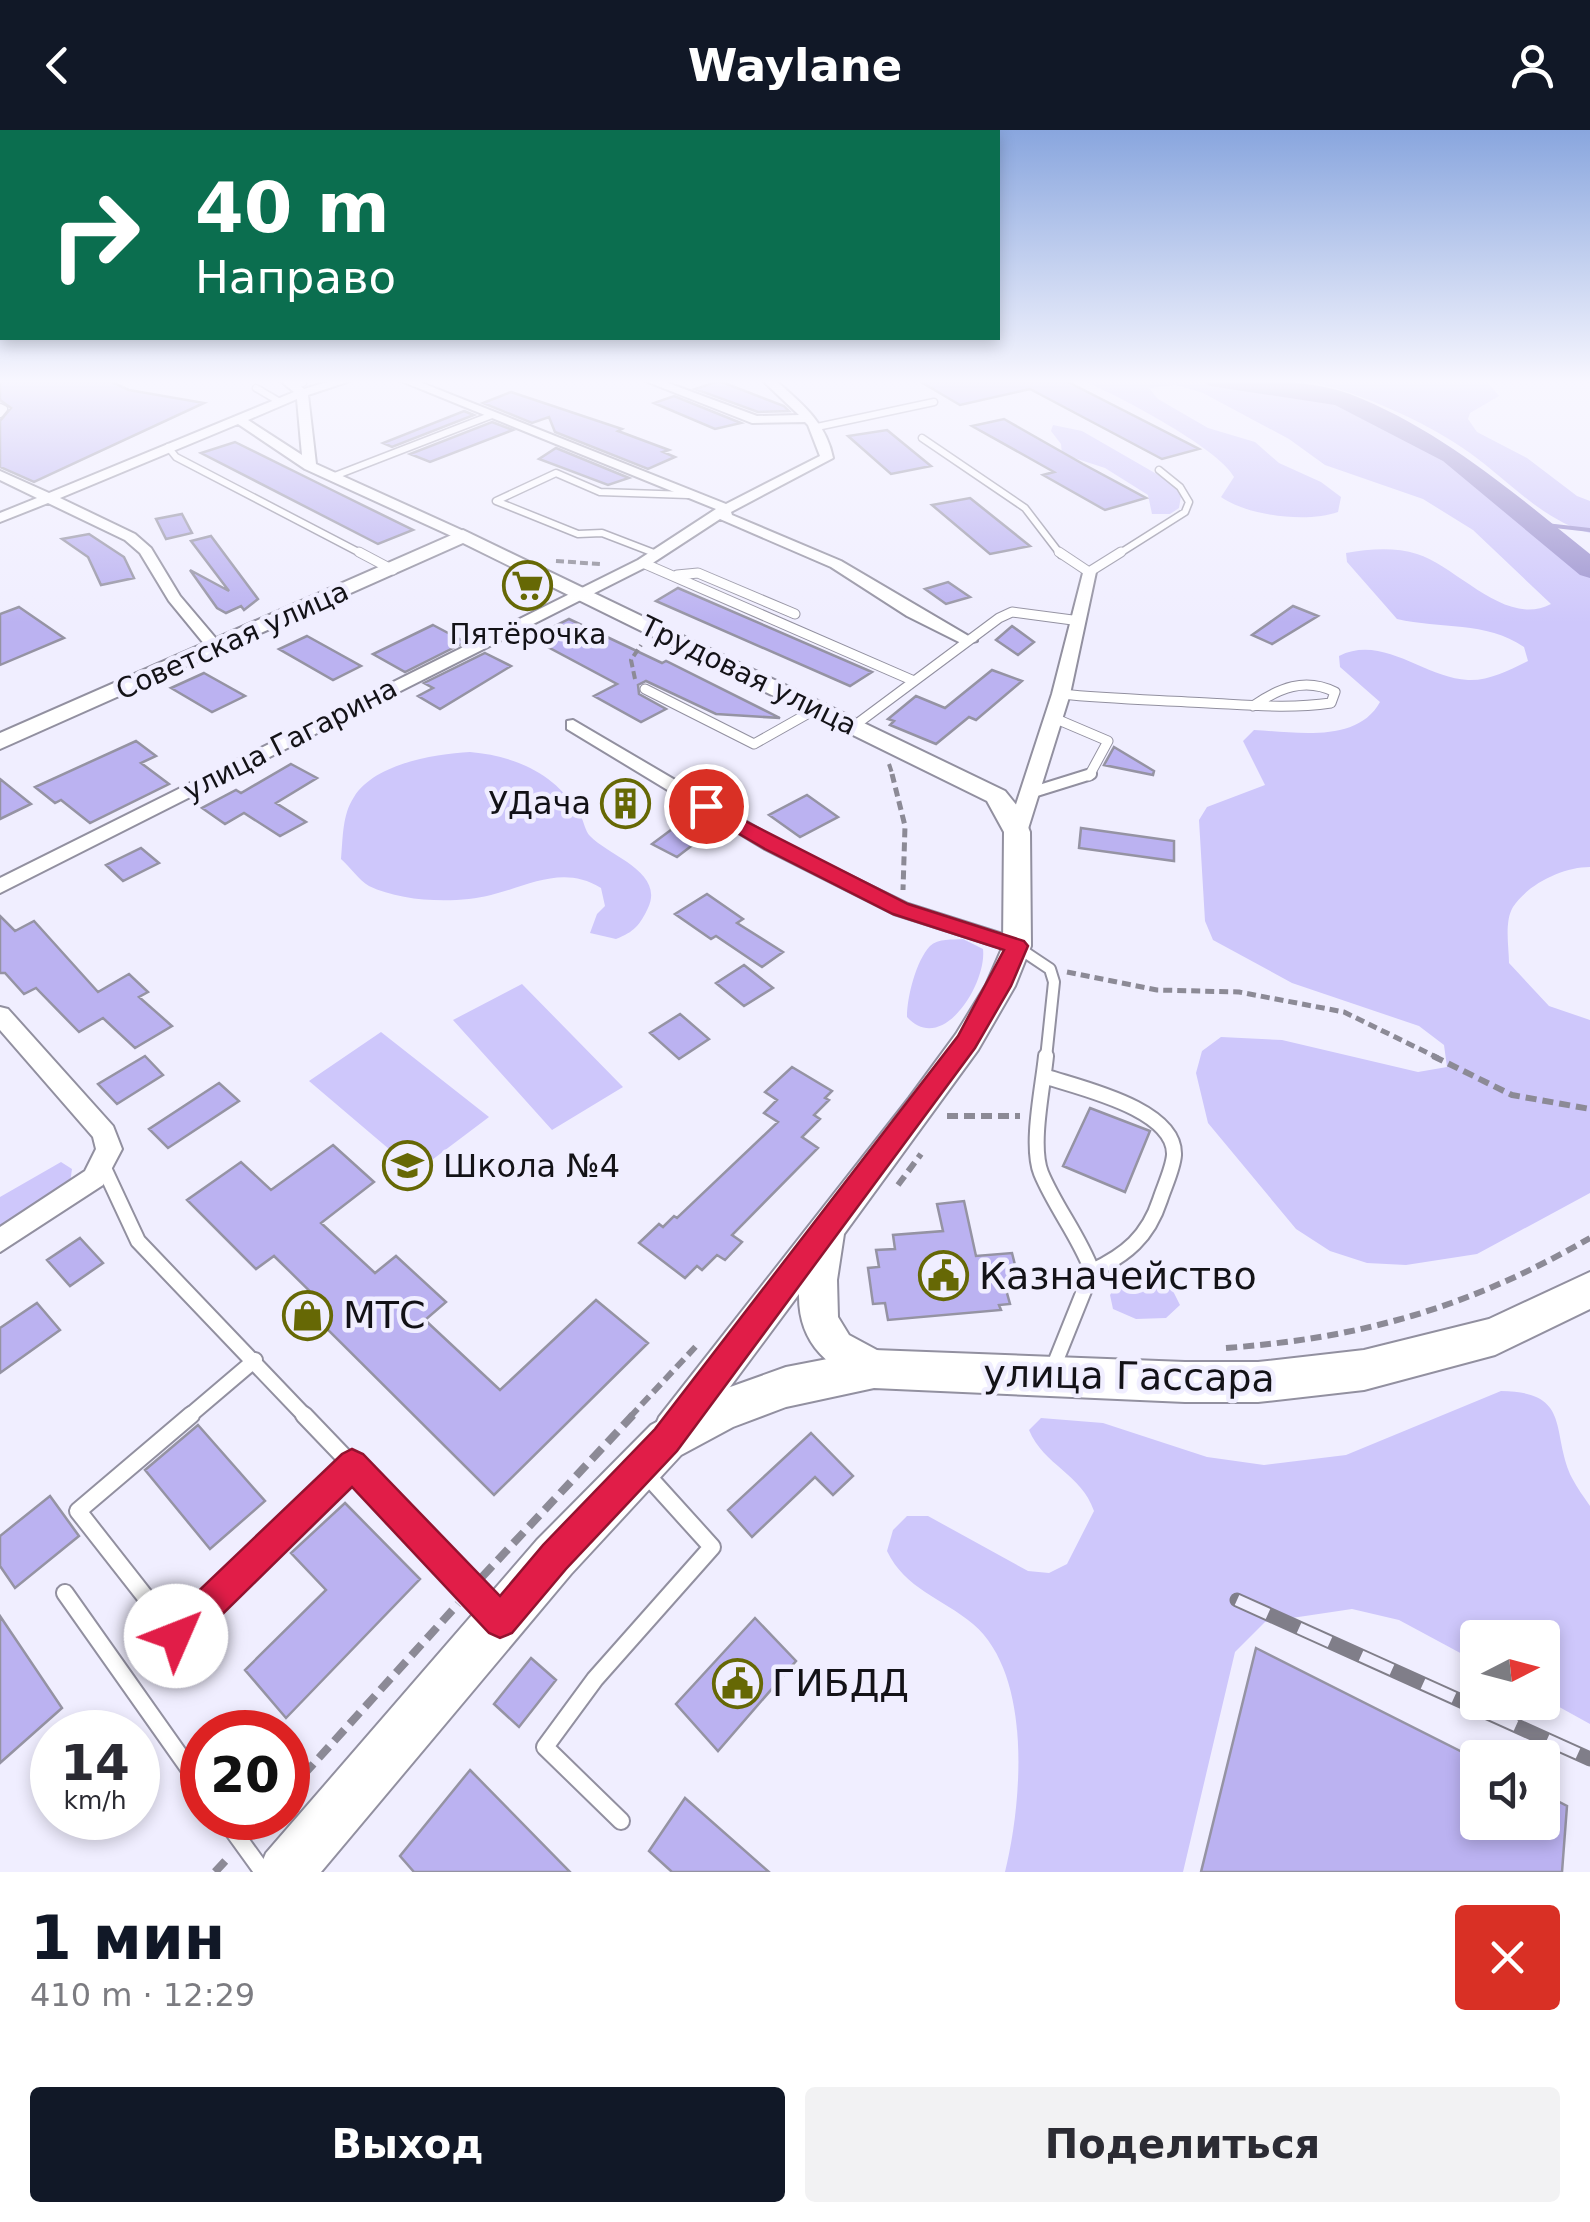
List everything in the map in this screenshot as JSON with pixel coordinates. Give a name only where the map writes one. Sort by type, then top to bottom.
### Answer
[{"type":"main road","name":"улица Гассара","points":[[285,1872],[486,1605],[554,1557],[653,1454],[720,1410],[786,1388],[874,1370],[1258,1382],[1364,1370],[1494,1336],[1590,1290]]},
{"type":"street","points":[[0,518],[136,460]]},
{"type":"street","points":[[302,460],[463,536]]},
{"type":"street","points":[[309,460],[310,466]]},
{"type":"street","points":[[604,460],[721,506],[726,518],[836,564],[913,613],[969,641]]},
{"type":"street","name":"улица Гагарина","points":[[0,886],[649,558],[721,512],[822,460]]},
{"type":"street","points":[[0,475],[130,537],[146,551],[174,598],[216,648]]},
{"type":"street","name":"Советская улица","points":[[0,742],[33,719],[216,648],[463,536]]},
{"type":"street","name":"Трудовая улица","points":[[463,536],[996,796],[1009,812],[1017,832]]},
{"type":"street","points":[[653,1454],[828,1229],[966,1042],[1000,986],[1017,946],[1017,832],[1061,694],[1089,572]]},
{"type":"street","points":[[572,726],[772,845],[884,901],[1017,946]]},
{"type":"street","points":[[0,1016],[104,1133],[110,1149],[104,1166],[83,1187],[0,1241]]},
{"type":"street","points":[[828,1229],[819,1273],[820,1325],[832,1346],[850,1361],[874,1370]]},
{"type":"lane","points":[[182,460],[393,570]]},
{"type":"lane","points":[[332,477],[375,460]]},
{"type":"lane","points":[[954,460],[1024,508],[1064,559],[1089,572],[1184,512],[1189,502],[1180,487],[1159,470]]},
{"type":"lane","points":[[688,494],[600,492],[556,473],[496,500],[578,534],[602,533],[673,576],[914,682]]},
{"type":"lane","points":[[673,576],[698,572],[795,614]]},
{"type":"lane","points":[[854,726],[1012,612],[1080,621]]},
{"type":"lane","points":[[1061,694],[1253,706],[1300,708],[1331,703],[1335,692],[1322,683],[1300,684],[1273,690],[1253,706]]},
{"type":"lane","points":[[645,690],[754,744],[816,709]]},
{"type":"lane","points":[[1030,792],[1090,776],[1108,741],[1054,718]]},
{"type":"lane","points":[[1017,946],[1050,969],[1054,982],[1047,1077],[1038,1117],[1040,1170],[1080,1240],[1092,1271],[1050,1376]]},
{"type":"lane","points":[[1047,1077],[1148,1114],[1168,1130],[1174,1146],[1148,1233],[1125,1258],[1092,1271]]},
{"type":"lane","points":[[104,1166],[138,1241],[486,1605]]},
{"type":"lane","points":[[255,1360],[78,1511],[176,1636],[352,1465]]},
{"type":"lane","points":[[621,1822],[544,1747],[595,1679],[712,1547],[653,1454]]},
{"type":"lane","points":[[65,1594],[180,1756]]},
{"type":"lane","points":[[240,1840],[263,1872]]},
{"type":"path","points":[[641,645],[630,668],[645,690]]},
{"type":"path","points":[[1050,969],[1157,990],[1240,992],[1344,1012],[1512,1095],[1590,1109]]},
{"type":"path","points":[[948,1114],[1009,1116]]},
{"type":"path","points":[[889,1196],[910,1169]]},
{"type":"path","points":[[1213,1348],[1302,1342],[1373,1331],[1466,1304],[1537,1271],[1590,1238]]},
{"type":"path","points":[[310,1771],[486,1605],[712,1328]]},
{"type":"shaded area","points":[[1081,460],[1133,460],[1174,484],[1181,496],[1179,508],[1170,514],[1152,514],[1148,495],[1105,468]]},
{"type":"shaded area","points":[[1219,460],[1276,460],[1321,482],[1341,497],[1338,512],[1294,517],[1233,504],[1221,497],[1234,477]]},
{"type":"shaded area","points":[[1318,460],[1449,460],[1590,572],[1590,867],[1558,874],[1528,891],[1513,907],[1508,935],[1509,963],[1549,1006],[1590,1020],[1590,1193],[1477,1254],[1406,1265],[1367,1263],[1330,1251],[1296,1229],[1208,1123],[1196,1073],[1202,1051],[1221,1037],[1282,1040],[1418,1072],[1447,1067],[1444,1045],[1419,1026],[1292,983],[1213,940],[1205,921],[1199,820],[1207,807],[1265,785],[1243,741],[1254,730],[1341,730],[1370,715],[1380,702],[1340,667],[1339,656],[1372,650],[1468,680],[1491,677],[1528,661],[1524,647],[1494,633],[1397,619],[1347,562],[1346,553],[1382,549],[1409,552],[1433,561],[1500,602],[1534,609],[1551,604],[1473,530],[1423,499]]},
{"type":"shaded area","points":[[1479,460],[1530,460],[1577,496],[1590,501],[1590,533],[1541,509]]},
{"type":"shaded area","points":[[470,752],[519,763],[547,778],[570,801],[590,836],[642,875],[651,895],[636,927],[616,939],[590,933],[597,914],[605,906],[601,888],[587,881],[560,877],[477,898],[429,900],[369,886],[341,859],[347,811],[363,786],[406,763]]},
{"type":"shaded area","points":[[963,939],[983,949],[978,980],[960,1011],[947,1022],[934,1028],[920,1027],[907,1017],[920,961],[933,943]]},
{"type":"shaded area","points":[[522,984],[623,1087],[552,1130],[453,1020]]},
{"type":"shaded area","points":[[381,1032],[489,1117],[416,1172],[309,1081]]},
{"type":"shaded area","points":[[61,1162],[72,1169],[70,1183],[0,1229],[0,1197]]},
{"type":"shaded area","points":[[1152,1277],[1173,1291],[1180,1305],[1166,1318],[1136,1319],[1113,1309],[1110,1295],[1121,1280]]},
{"type":"shaded area","points":[[1501,1391],[1524,1393],[1549,1407],[1572,1478],[1590,1506],[1590,1724],[1560,1707],[1560,1620],[1460,1620],[1460,1653],[1399,1620],[1352,1609],[1265,1622],[1235,1652],[1183,1872],[1005,1872],[1018,1777],[1014,1707],[1006,1675],[992,1646],[973,1624],[914,1584],[895,1564],[887,1551],[893,1530],[907,1516],[928,1516],[1028,1571],[1049,1573],[1067,1564],[1094,1511],[1080,1487],[1044,1452],[1029,1430],[1041,1418],[1103,1423],[1207,1457],[1264,1465],[1346,1455]]},
{"type":"building","points":[[0,460],[81,460],[34,482],[0,467]]},
{"type":"building","points":[[215,460],[272,460],[413,530],[378,544]]},
{"type":"building","points":[[542,460],[586,460],[629,478],[608,485]]},
{"type":"building","points":[[626,460],[668,460],[648,469]]},
{"type":"building","points":[[875,460],[924,460],[931,466],[891,474]]},
{"type":"building","points":[[1033,460],[1076,460],[1146,498],[1105,510],[1043,475],[1054,472]]},
{"type":"building","points":[[970,498],[1030,546],[990,554],[932,505]]},
{"type":"building","points":[[182,514],[192,533],[166,539],[156,519]]},
{"type":"building","points":[[89,534],[124,557],[134,578],[101,585],[88,557],[62,539]]},
{"type":"building","points":[[211,536],[258,599],[244,610],[241,606],[226,613],[217,608],[190,570],[229,591],[191,541]]},
{"type":"building","points":[[948,582],[970,597],[946,604],[925,589]]},
{"type":"building","points":[[678,588],[872,672],[850,686],[656,601]]},
{"type":"building","points":[[1293,606],[1318,616],[1272,644],[1252,635]]},
{"type":"building","points":[[19,607],[64,638],[0,665],[0,614]]},
{"type":"building","points":[[569,619],[662,663],[666,661],[780,718],[716,714],[646,681],[638,685],[639,694],[666,709],[641,722],[594,696],[617,684],[531,638]]},
{"type":"building","points":[[433,625],[465,642],[405,672],[373,654]]},
{"type":"building","points":[[1012,626],[1034,642],[1018,655],[996,640]]},
{"type":"building","points":[[307,636],[361,666],[333,680],[279,649]]},
{"type":"building","points":[[485,653],[511,666],[440,709],[418,696],[433,688],[424,683]]},
{"type":"building","points":[[992,670],[1022,681],[976,720],[969,717],[936,744],[890,725],[894,721],[888,719],[916,696],[945,708]]},
{"type":"building","points":[[204,673],[245,696],[212,712],[171,688]]},
{"type":"building","points":[[136,741],[156,756],[141,763],[169,784],[90,823],[61,800],[55,803],[35,787]]},
{"type":"building","points":[[1114,747],[1154,771],[1153,775],[1104,765]]},
{"type":"building","points":[[291,764],[317,778],[276,803],[306,822],[280,836],[244,813],[225,824],[202,808],[236,790],[241,793]]},
{"type":"building","points":[[0,779],[31,804],[0,819]]},
{"type":"building","points":[[807,795],[838,817],[800,837],[769,815]]},
{"type":"building","points":[[687,818],[712,830],[677,857],[652,844]]},
{"type":"building","points":[[1081,828],[1174,841],[1174,861],[1079,848]]},
{"type":"building","points":[[141,848],[159,863],[123,881],[106,865]]},
{"type":"building","points":[[707,894],[743,919],[737,923],[783,952],[762,967],[675,914]]},
{"type":"building","points":[[0,916],[15,931],[34,921],[98,992],[129,974],[148,992],[139,997],[172,1026],[135,1048],[103,1018],[79,1032],[36,988],[24,994],[5,973],[0,973]]},
{"type":"building","points":[[744,965],[773,988],[744,1006],[716,983]]},
{"type":"building","points":[[680,1014],[709,1039],[679,1059],[650,1033]]},
{"type":"building","points":[[145,1056],[163,1075],[117,1104],[98,1084]]},
{"type":"building","points":[[792,1067],[832,1091],[814,1115],[820,1119],[802,1137],[818,1148],[732,1235],[742,1242],[725,1260],[717,1255],[702,1270],[697,1266],[685,1278],[639,1243],[659,1224],[663,1227],[674,1216],[677,1218],[778,1122],[764,1113],[777,1100],[765,1092]]},
{"type":"building","points":[[219,1083],[239,1101],[168,1148],[149,1129]]},
{"type":"building","points":[[1090,1108],[1150,1131],[1125,1192],[1063,1166]]},
{"type":"building","points":[[333,1145],[374,1182],[321,1223],[375,1273],[396,1256],[446,1302],[425,1320],[500,1390],[596,1300],[648,1343],[494,1495],[317,1319],[329,1310],[274,1256],[256,1269],[187,1200],[241,1162],[271,1190]]},
{"type":"building","name":"Казначейство","points":[[964,1201],[976,1256],[1012,1253],[1020,1285],[1005,1286],[1010,1304],[999,1305],[1001,1310],[888,1320],[885,1303],[873,1304],[868,1268],[879,1267],[876,1250],[895,1249],[893,1235],[943,1231],[937,1204]]},
{"type":"building","points":[[80,1238],[103,1263],[70,1286],[47,1260]]},
{"type":"building","points":[[37,1303],[60,1330],[0,1373],[0,1328]]},
{"type":"building","points":[[198,1425],[265,1501],[210,1549],[145,1470]]},
{"type":"building","points":[[811,1433],[853,1476],[833,1495],[815,1477],[752,1537],[728,1510]]},
{"type":"building","points":[[50,1496],[79,1536],[15,1588],[0,1566],[0,1536]]},
{"type":"building","points":[[345,1503],[420,1579],[294,1710],[279,1710],[245,1670],[326,1590],[291,1553]]},
{"type":"building","points":[[0,1616],[62,1708],[30,1710],[30,1736],[0,1763]]},
{"type":"building","name":"ГИБДД","points":[[755,1618],[796,1661],[718,1751],[676,1704]]},
{"type":"building","points":[[1256,1648],[1460,1751],[1460,1840],[1560,1840],[1560,1802],[1567,1806],[1562,1872],[1201,1872]]},
{"type":"building","points":[[531,1658],[556,1680],[519,1727],[494,1704]]},
{"type":"building","points":[[470,1770],[570,1872],[414,1872],[400,1856]]},
{"type":"building","points":[[685,1798],[769,1872],[672,1872],[649,1851]]},
{"type":"waterway","points":[[1457,460],[1590,569]]},
{"type":"waterway","points":[[1537,524],[1590,530]]},
{"type":"railway","points":[[1237,1600],[1590,1759]]},
{"type":"place","name":"Пятёрочка","points":[[528,586]]},
{"type":"place","name":"УДача","points":[[626,803]]},
{"type":"place","name":"Школа №4","points":[[408,1166]]},
{"type":"place","name":"Казначейство","points":[[944,1276]]},
{"type":"place","name":"МТС","points":[[308,1315]]},
{"type":"place","name":"ГИБДД","points":[[737,1683]]},
{"type":"route","points":[[176,1636],[352,1465],[500,1621],[554,1557],[666,1440],[966,1042],[1000,986],[1017,946],[901,909],[772,845],[706,806]]}]
